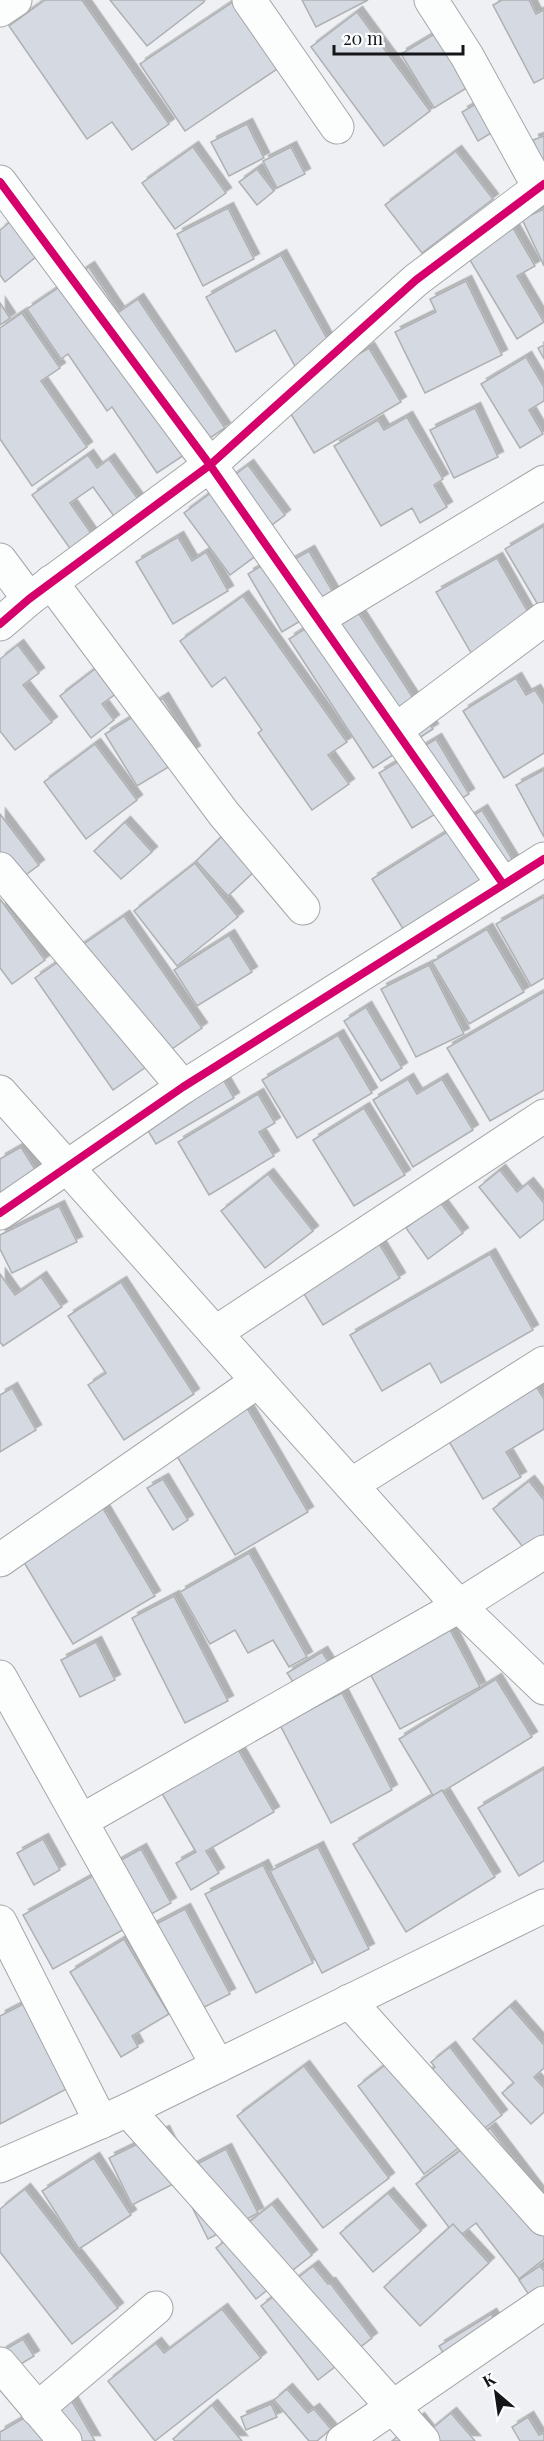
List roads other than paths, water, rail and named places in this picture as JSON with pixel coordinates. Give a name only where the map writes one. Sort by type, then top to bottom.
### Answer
[{"type":"street","points":[[0,10],[15,0]]},
{"type":"street","points":[[249,0],[337,127]]},
{"type":"street","points":[[0,624],[40,591],[210,465],[416,280],[541,185],[467,56],[431,0]]},
{"type":"street","points":[[0,182],[210,465],[503,884]]},
{"type":"street","points":[[318,619],[544,482]]},
{"type":"street","points":[[0,560],[40,591],[303,908]]},
{"type":"street","points":[[396,730],[544,619]]},
{"type":"street","points":[[0,1213],[183,1087],[544,859]]},
{"type":"street","points":[[0,869],[183,1087]]},
{"type":"street","points":[[0,1092],[459,1606],[544,1688]]},
{"type":"street","points":[[214,1333],[544,1116]]},
{"type":"street","points":[[351,1485],[544,1363]]},
{"type":"street","points":[[0,1560],[258,1381]]},
{"type":"street","points":[[81,1821],[459,1606],[544,1552]]},
{"type":"street","points":[[0,1677],[218,2066]]},
{"type":"street","points":[[0,2166],[114,2116],[544,1906]]},
{"type":"street","points":[[0,1922],[114,2116],[423,2441]]},
{"type":"street","points":[[349,2001],[544,2219]]},
{"type":"street","points":[[343,2441],[544,2303]]},
{"type":"street","points":[[37,2409],[156,2308]]},
{"type":"street","points":[[0,2364],[65,2441]]}]
